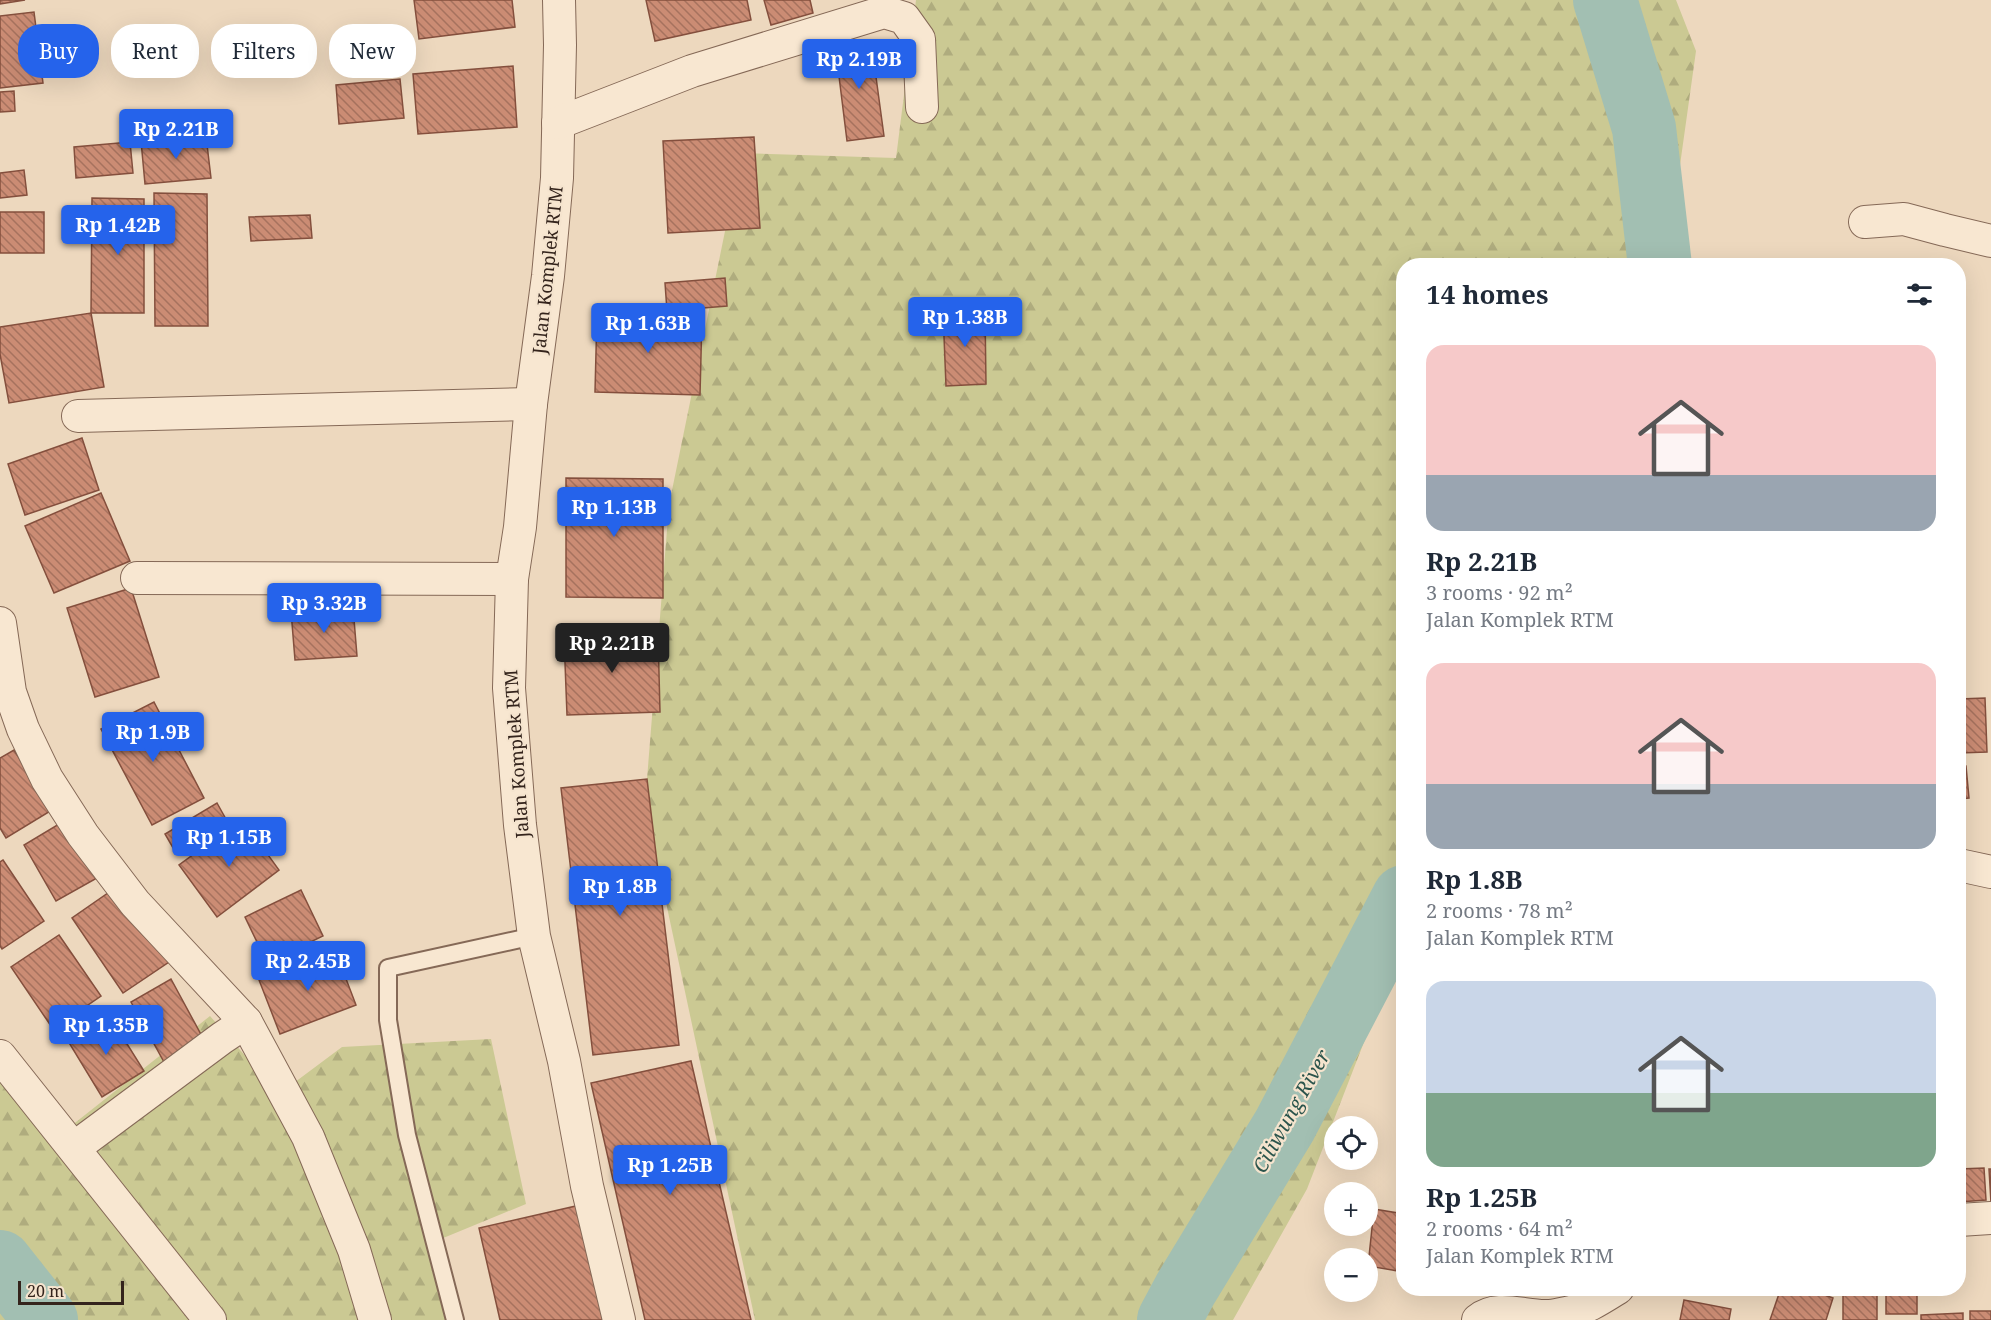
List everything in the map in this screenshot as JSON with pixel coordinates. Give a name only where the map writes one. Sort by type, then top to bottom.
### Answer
[{"type":"street","name":"Jalan Komplek RTM","points":[[559,0],[556,189],[531,404],[520,527],[512,579],[509,688],[512,746],[534,936],[564,1061],[587,1186],[618,1320]]},
{"type":"street","points":[[558,123],[692,71],[884,12],[904,18],[919,39],[922,107]]},
{"type":"street","points":[[1865,222],[1904,219],[1991,241]]},
{"type":"street","points":[[78,416],[531,404]]},
{"type":"street","points":[[137,578],[512,579]]},
{"type":"street","points":[[0,623],[10,692],[22,729],[38,763],[64,808],[135,903],[246,1022],[308,1137],[354,1250],[375,1320]]},
{"type":"street","points":[[1966,867],[1991,872]]},
{"type":"street","points":[[74,1148],[246,1022]]},
{"type":"street","points":[[0,1056],[210,1320]]},
{"type":"street","points":[[1966,1220],[1991,1218]]},
{"type":"street","points":[[1503,1304],[1546,1316],[1569,1313],[1605,1296]]},
{"type":"lane","points":[[455,1320],[407,1135],[388,1020],[388,969],[534,936]]},
{"type":"green space","points":[[916,0],[1676,0],[1696,51],[1667,258],[1396,258],[1396,963],[1335,1116],[1324,1116],[1324,1145],[1307,1189],[1233,1320],[755,1320],[645,804],[669,505],[741,153],[896,158]]},
{"type":"green space","points":[[210,1016],[279,1094],[342,1047],[491,1039],[526,1204],[436,1241],[461,1320],[0,1320],[0,1039],[71,1126]]},
{"type":"building","points":[[0,0],[25,0],[0,4]]},
{"type":"building","points":[[414,0],[512,0],[515,27],[419,39]]},
{"type":"building","points":[[646,0],[747,0],[751,20],[655,41]]},
{"type":"building","points":[[764,0],[810,0],[813,13],[771,25]]},
{"type":"building","points":[[34,12],[36,24],[18,24],[18,78],[42,78],[43,83],[0,88],[0,16]]},
{"type":"building","points":[[871,40],[884,136],[847,141],[835,44]]},
{"type":"building","points":[[513,66],[517,127],[418,134],[413,78],[416,78],[416,74]]},
{"type":"building","points":[[400,79],[404,118],[339,124],[336,85]]},
{"type":"building","points":[[14,91],[15,111],[0,112],[0,92]]},
{"type":"building","points":[[206,136],[211,178],[145,184],[141,141]]},
{"type":"building","points":[[754,137],[760,228],[668,233],[663,141]]},
{"type":"building","points":[[130,142],[133,173],[76,178],[74,147]]},
{"type":"building","points":[[24,170],[27,195],[0,198],[0,173]]},
{"type":"building","points":[[154,193],[207,194],[208,326],[155,326]]},
{"type":"building","points":[[92,198],[144,199],[144,313],[91,313]]},
{"type":"building","points":[[0,212],[44,212],[44,253],[0,253]]},
{"type":"building","points":[[310,215],[312,238],[251,241],[249,217]]},
{"type":"building","points":[[725,278],[727,306],[667,311],[665,283]]},
{"type":"building","points":[[985,311],[986,384],[946,386],[943,312]]},
{"type":"building","points":[[91,313],[104,387],[9,403],[0,354],[0,327]]},
{"type":"building","points":[[597,313],[702,317],[700,395],[595,392]]},
{"type":"building","points":[[82,438],[99,490],[25,515],[8,464]]},
{"type":"building","points":[[566,478],[663,479],[663,598],[566,597]]},
{"type":"building","points":[[101,493],[130,561],[54,593],[25,526]]},
{"type":"building","points":[[131,588],[159,677],[95,697],[67,608]]},
{"type":"building","points":[[353,607],[357,656],[295,660],[291,611]]},
{"type":"building","points":[[658,634],[660,712],[567,715],[564,637]]},
{"type":"building","points":[[1985,698],[1987,752],[1966,753],[1966,699]]},
{"type":"building","points":[[154,702],[204,798],[152,825],[101,729]]},
{"type":"building","points":[[14,750],[52,810],[6,838],[0,828],[0,758]]},
{"type":"building","points":[[1966,766],[1969,798],[1966,798]]},
{"type":"building","points":[[647,779],[679,1045],[593,1055],[561,788]]},
{"type":"building","points":[[217,803],[227,821],[176,853],[165,834]]},
{"type":"building","points":[[242,819],[279,870],[217,917],[179,865]]},
{"type":"building","points":[[64,821],[97,878],[56,901],[24,845]]},
{"type":"building","points":[[3,860],[44,921],[2,949],[0,946],[0,862]]},
{"type":"building","points":[[118,886],[169,962],[123,993],[72,918]]},
{"type":"building","points":[[301,890],[323,936],[267,963],[245,917]]},
{"type":"building","points":[[59,935],[101,996],[53,1029],[11,967]]},
{"type":"building","points":[[335,950],[356,1005],[280,1034],[259,980]]},
{"type":"building","points":[[171,979],[204,1040],[164,1062],[131,1002]]},
{"type":"building","points":[[109,1015],[144,1071],[102,1097],[68,1041]]},
{"type":"building","points":[[691,1061],[751,1320],[645,1320],[591,1083]]},
{"type":"building","points":[[1984,1168],[1986,1200],[1966,1201],[1966,1169]]},
{"type":"building","points":[[1989,1169],[1991,1169],[1991,1203]]},
{"type":"building","points":[[576,1206],[603,1320],[500,1320],[479,1228]]},
{"type":"building","points":[[1378,1210],[1396,1213],[1396,1271],[1378,1268],[1378,1248],[1370,1248],[1371,1236],[1378,1236]]},
{"type":"building","points":[[1778,1296],[1833,1298],[1826,1320],[1770,1320]]},
{"type":"building","points":[[1843,1296],[1877,1296],[1877,1320],[1843,1320]]},
{"type":"building","points":[[1886,1296],[1917,1296],[1917,1314],[1886,1314]]},
{"type":"building","points":[[1684,1300],[1731,1309],[1729,1320],[1680,1320]]},
{"type":"building","points":[[1970,1311],[1991,1311],[1991,1320],[1970,1320]]},
{"type":"building","points":[[1963,1313],[1963,1320],[1921,1320],[1921,1315]]},
{"type":"waterway","name":"Ciliwung River","points":[[1605,0],[1644,128],[1659,258]]},
{"type":"waterway","name":"Ciliwung River","points":[[1169,1320],[1285,1125],[1396,912]]},
{"type":"waterway","name":"Ciliwung River","points":[[0,1262],[46,1320]]}]
